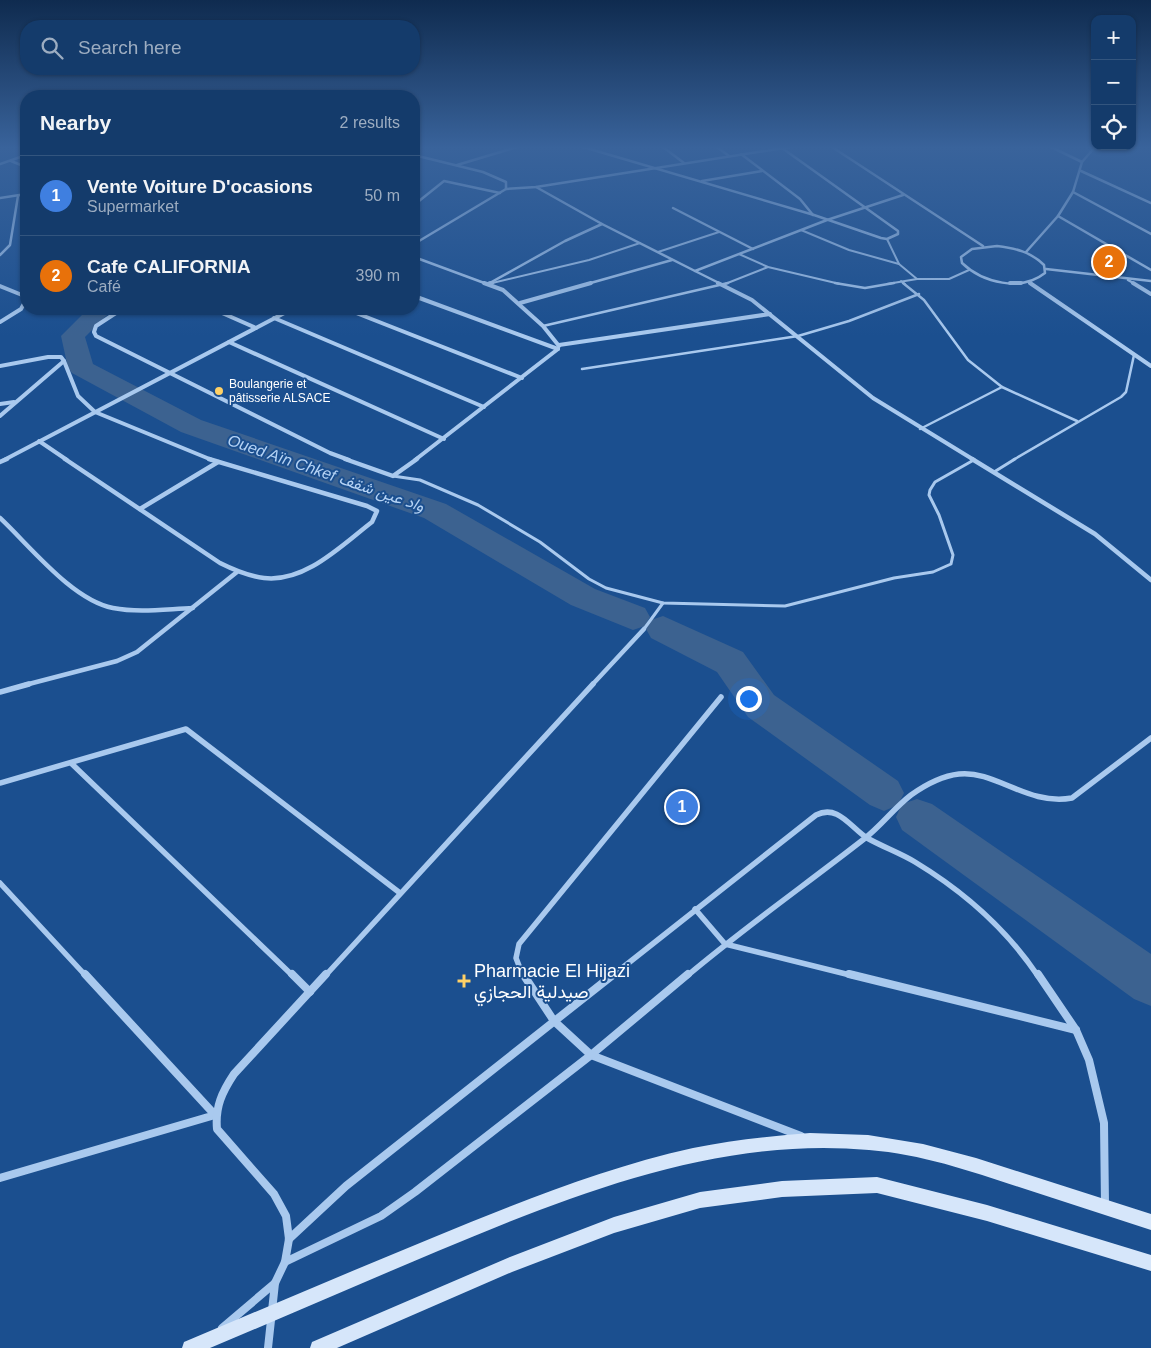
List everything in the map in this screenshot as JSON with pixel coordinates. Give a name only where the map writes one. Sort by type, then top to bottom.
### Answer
[{"type":"main road","points":[[190,1348],[207,1344],[272,1313],[482,1224],[637,1169],[707,1153],[808,1139],[870,1143],[934,1153],[1151,1222]]},
{"type":"main road","points":[[318,1348],[510,1265],[614,1226],[700,1200],[782,1189],[877,1185],[987,1213],[1151,1263]]},
{"type":"street","points":[[0,255],[10,245],[16,210]]},
{"type":"street","points":[[420,240],[470,210]]},
{"type":"street","points":[[577,210],[752,300],[873,398],[920,429],[1096,534],[1151,580]]},
{"type":"street","points":[[678,210],[752,249]]},
{"type":"street","points":[[796,210],[887,238],[898,234],[898,231],[867,210]]},
{"type":"street","points":[[810,210],[814,215]]},
{"type":"street","points":[[695,271],[858,210]]},
{"type":"street","points":[[926,210],[983,246]]},
{"type":"street","points":[[1026,252],[1062,210]]},
{"type":"street","points":[[1107,210],[1151,234]]},
{"type":"street","points":[[1058,216],[1151,270]]},
{"type":"street","points":[[488,284],[565,241],[602,224]]},
{"type":"street","points":[[1046,269],[1042,277],[1029,282],[994,280],[969,270],[962,263],[962,255],[972,248],[983,246],[1002,247],[1026,252],[1040,260],[1046,269],[1151,281]]},
{"type":"street","points":[[420,260],[503,290],[544,326],[558,347]]},
{"type":"street","points":[[520,303],[672,260]]},
{"type":"street","points":[[1125,278],[1151,294]]},
{"type":"street","points":[[1029,282],[1151,366]]},
{"type":"street","points":[[0,286],[20,294]]},
{"type":"street","points":[[420,298],[558,347],[770,314]]},
{"type":"street","points":[[0,322],[20,310]]},
{"type":"street","points":[[113,315],[96,326],[94,332],[96,336],[169,374],[330,452],[392,476],[444,439],[522,378],[558,347]]},
{"type":"street","points":[[227,315],[256,328]]},
{"type":"street","points":[[0,462],[280,315]]},
{"type":"street","points":[[361,315],[522,378]]},
{"type":"street","points":[[274,318],[484,407]]},
{"type":"street","points":[[229,342],[444,439]]},
{"type":"street","points":[[0,366],[48,357],[61,357],[73,390],[80,402],[95,412],[218,462],[276,477],[367,506],[377,511],[377,515],[372,522],[298,576],[276,580],[262,580],[237,572],[39,441]]},
{"type":"street","points":[[0,416],[64,361]]},
{"type":"street","points":[[0,404],[14,402]]},
{"type":"street","points":[[140,509],[218,462]]},
{"type":"street","points":[[0,518],[76,588],[102,605],[129,609],[193,608]]},
{"type":"street","points":[[0,692],[117,661],[137,652],[237,572]]},
{"type":"street","points":[[268,1348],[275,1282],[285,1262],[289,1239],[286,1216],[274,1194],[217,1129],[215,1115],[220,1096],[234,1074],[644,629]]},
{"type":"street","points":[[721,697],[519,944],[516,958],[521,972],[554,1021],[591,1055],[808,1139]]},
{"type":"street","points":[[0,784],[186,729],[400,893]]},
{"type":"street","points":[[285,1262],[381,1216],[591,1055],[725,944],[866,837],[911,795],[938,779],[960,774],[975,776],[1038,798],[1056,801],[1072,798],[1088,788],[1135,748],[1151,738]]},
{"type":"street","points":[[72,764],[310,992]]},
{"type":"street","points":[[289,1239],[346,1186],[695,909],[816,815],[824,811],[835,812],[866,837],[915,862],[963,895],[1020,949],[1076,1030],[1090,1060],[1104,1123],[1105,1208]]},
{"type":"street","points":[[0,883],[215,1115]]},
{"type":"street","points":[[695,909],[725,944],[1076,1030]]},
{"type":"street","points":[[0,1178],[215,1115]]},
{"type":"street","points":[[207,1344],[275,1282]]},
{"type":"lane","points":[[801,230],[849,250],[899,264]]},
{"type":"lane","points":[[658,252],[719,232]]},
{"type":"lane","points":[[887,238],[899,264],[917,280]]},
{"type":"lane","points":[[488,284],[590,260],[640,243]]},
{"type":"lane","points":[[738,254],[768,266],[852,288],[866,288],[901,281],[949,279],[969,270]]},
{"type":"lane","points":[[544,326],[723,285],[768,266]]},
{"type":"lane","points":[[901,281],[919,294],[968,360],[1002,387],[1008,388],[1077,421]]},
{"type":"lane","points":[[582,369],[798,336],[849,321],[919,294]]},
{"type":"lane","points":[[994,472],[1077,421],[1121,397],[1126,392],[1134,355]]},
{"type":"lane","points":[[920,429],[1002,387]]},
{"type":"lane","points":[[392,476],[420,480],[478,505],[540,542],[589,579],[606,588],[663,604],[785,606],[894,578],[943,569],[951,564],[953,555],[939,515],[929,495],[930,490],[935,482],[972,460]]},
{"type":"lane","points":[[644,629],[663,604]]},
{"type":"waterway","name":"Oued Aïn Chkef واد عين شقف","points":[[95,315],[73,336],[81,368],[191,426],[435,511],[583,597],[633,617]]},
{"type":"waterway","name":"Oued Aïn Chkef واد عين شقف","points":[[663,629],[730,662],[761,706],[884,793]]},
{"type":"waterway","name":"Oued Aïn Chkef واد عين شقف","points":[[917,817],[1151,982]]},
{"type":"place","name":"Cafe CALIFORNIA","points":[[1109,262]]},
{"type":"place","name":"Boulangerie et pâtisserie ALSACE","points":[[219,391]]},
{"type":"place","name":"Vente Voiture D'ocasions","points":[[682,807]]},
{"type":"place","name":"Pharmacie El Hijazi صيدلية الحجازي","points":[[464,981]]}]
